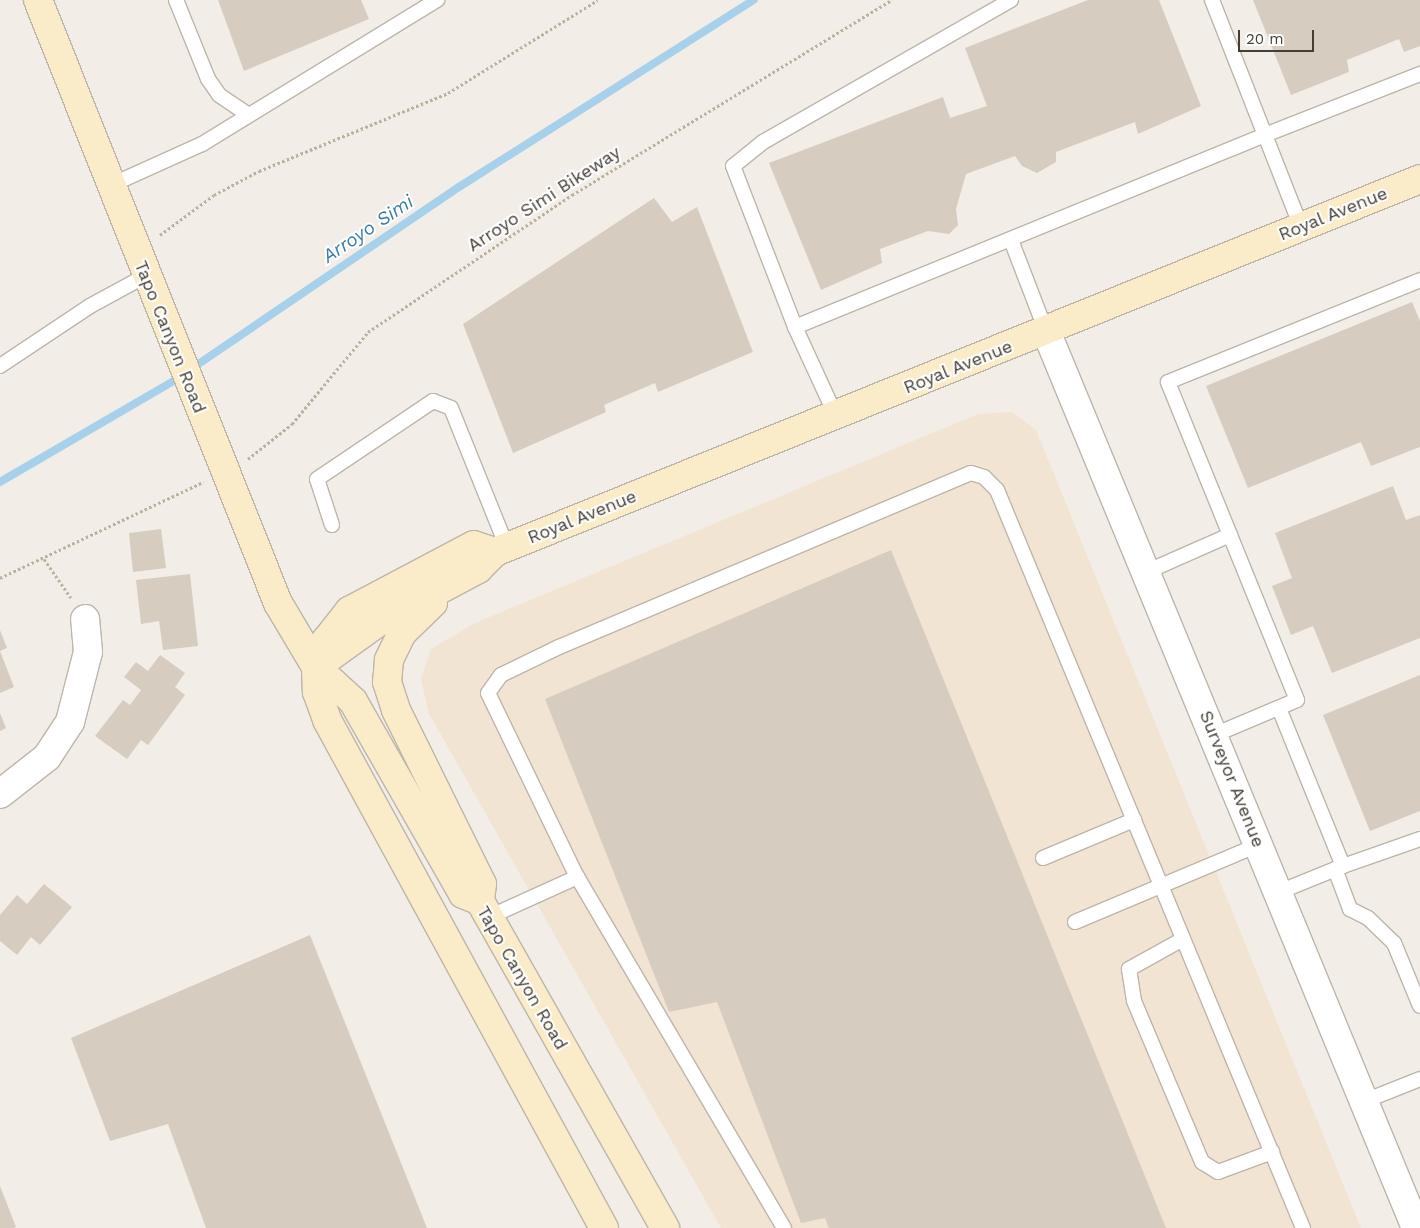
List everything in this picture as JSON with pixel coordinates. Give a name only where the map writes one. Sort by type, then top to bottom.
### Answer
[{"type":"main road","name":"Tapo Canyon Road","points":[[38,0],[109,186],[278,603],[316,667],[353,701],[463,894],[485,909],[665,1228]]},
{"type":"main road","name":"Royal Avenue","points":[[316,667],[377,623],[452,584],[501,549],[836,416],[1420,179]]},
{"type":"main road","points":[[501,549],[474,545],[349,611],[326,640],[316,667],[316,692],[327,720],[604,1228]]},
{"type":"main road","points":[[452,584],[402,633],[389,660],[387,682],[396,710],[482,884],[485,909]]},
{"type":"street","name":"Surveyor Avenue","points":[[1046,331],[1416,1228]]},
{"type":"street","points":[[0,794],[47,757],[70,722],[88,652],[85,619]]},
{"type":"lane","points":[[176,0],[208,79],[219,95],[250,116]]},
{"type":"lane","points":[[109,186],[202,144],[437,0]]},
{"type":"lane","points":[[836,416],[795,327],[733,166],[762,142],[1011,0]]},
{"type":"lane","points":[[1212,0],[1301,227]]},
{"type":"lane","points":[[795,327],[1420,74]]},
{"type":"lane","points":[[1011,240],[1046,331]]},
{"type":"lane","points":[[0,366],[90,306],[145,276]]},
{"type":"lane","points":[[1214,735],[1297,700],[1168,382],[1420,280]]},
{"type":"lane","points":[[332,525],[317,479],[433,401],[451,408],[501,549]]},
{"type":"lane","points":[[784,1228],[577,877],[492,706],[488,693],[493,683],[559,647],[971,473],[984,477],[997,490],[1303,1228]]},
{"type":"lane","points":[[1146,572],[1230,535]]},
{"type":"lane","points":[[1279,708],[1339,868],[1350,908],[1368,918],[1394,943],[1420,1006]]},
{"type":"lane","points":[[1043,858],[1134,820]]},
{"type":"lane","points":[[1279,892],[1420,839]]},
{"type":"lane","points":[[1075,922],[1161,884],[1258,845]]},
{"type":"lane","points":[[485,909],[577,877]]},
{"type":"lane","points":[[1184,939],[1129,969],[1134,1001],[1202,1162],[1218,1172],[1272,1152]]},
{"type":"lane","points":[[1365,1101],[1420,1079]]},
{"type":"path","points":[[134,246],[160,235],[214,195],[259,171],[441,96],[598,0]]},
{"type":"path","name":"Arroyo Simi Bikeway","points":[[245,460],[292,424],[368,332],[572,195],[892,0]]},
{"type":"path","points":[[0,578],[44,559],[200,484]]},
{"type":"path","points":[[44,559],[85,619]]},
{"type":"shaded area","points":[[1012,412],[1036,430],[1361,1228],[721,1228],[428,712],[421,678],[431,649],[475,623],[978,414]]},
{"type":"building","points":[[218,0],[361,0],[369,19],[244,71]]},
{"type":"building","points":[[1088,0],[1159,0],[1201,106],[1138,134],[1135,122],[1056,152],[1056,162],[1037,173],[1022,166],[1015,156],[966,174],[956,209],[958,225],[949,234],[928,231],[880,249],[882,263],[821,290],[769,163],[943,97],[950,118],[987,106],[965,48]]},
{"type":"building","points":[[1253,0],[1420,0],[1420,46],[1404,52],[1399,39],[1347,60],[1349,72],[1291,95]]},
{"type":"building","points":[[654,198],[672,222],[697,207],[753,352],[658,392],[655,383],[604,405],[606,412],[513,453],[463,324]]},
{"type":"building","points":[[1412,302],[1420,321],[1420,447],[1371,466],[1361,442],[1248,488],[1206,386]]},
{"type":"building","points":[[1393,486],[1406,520],[1420,515],[1420,638],[1332,673],[1313,626],[1291,635],[1272,586],[1292,578],[1275,533]]},
{"type":"building","points":[[161,529],[166,568],[133,572],[129,533]]},
{"type":"building","points":[[891,550],[1166,1228],[829,1228],[825,1218],[801,1223],[717,1002],[669,1012],[545,699]]},
{"type":"building","points":[[190,574],[198,646],[163,650],[159,621],[141,624],[136,580]]},
{"type":"building","points":[[0,630],[7,648],[0,651]]},
{"type":"building","points":[[0,651],[14,687],[0,693]]},
{"type":"building","points":[[160,655],[185,673],[175,687],[185,695],[148,745],[141,740],[127,759],[95,736],[123,700],[130,705],[141,690],[124,677],[136,662],[148,671]]},
{"type":"building","points":[[1420,675],[1420,811],[1370,831],[1323,715]]},
{"type":"building","points":[[0,713],[6,728],[0,731]]},
{"type":"building","points":[[44,884],[72,907],[40,945],[31,937],[17,955],[0,941],[0,915],[17,895],[27,904]]},
{"type":"building","points":[[310,935],[427,1228],[206,1228],[168,1124],[110,1141],[71,1038]]},
{"type":"building","points":[[0,1186],[16,1227],[0,1228]]},
{"type":"waterway","name":"Arroyo Simi","points":[[191,369],[459,187],[754,0]]},
{"type":"waterway","name":"Arroyo Simi","points":[[0,482],[182,376]]}]
